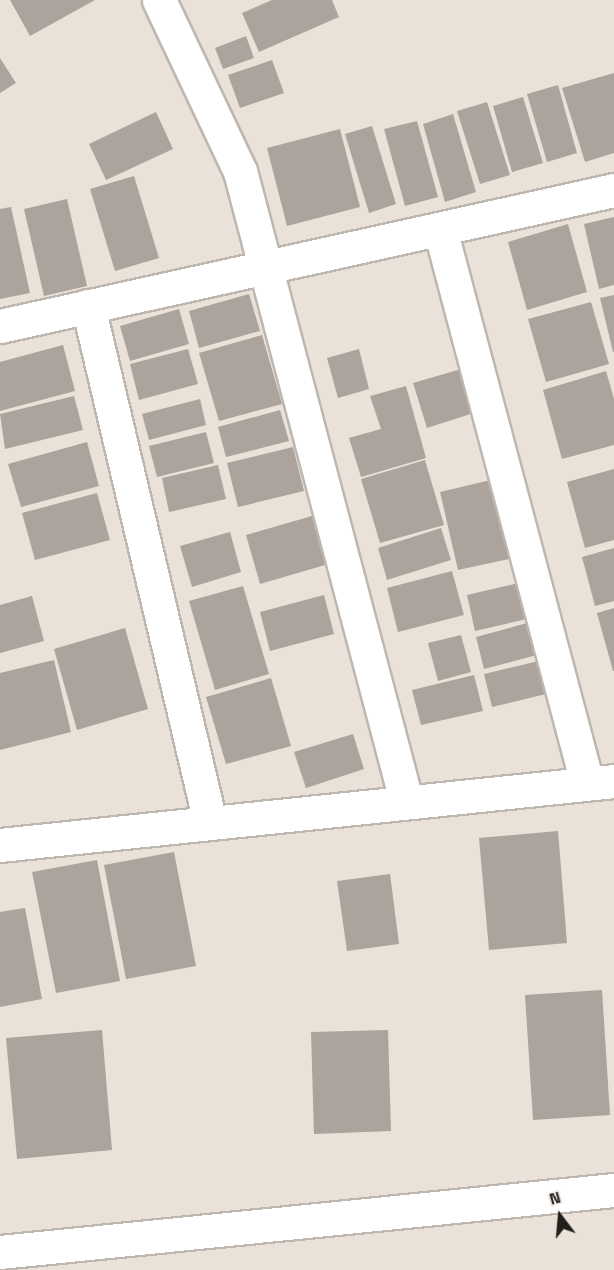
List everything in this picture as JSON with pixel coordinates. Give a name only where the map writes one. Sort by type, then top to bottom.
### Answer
[{"type":"street","points":[[159,0],[240,171],[406,800]]},
{"type":"street","points":[[0,326],[614,190]]},
{"type":"street","points":[[0,845],[406,800],[600,782],[440,229]]},
{"type":"street","points":[[88,306],[210,822]]},
{"type":"street","points":[[0,1252],[614,1190]]},
{"type":"building","points":[[10,0],[95,0],[30,36]]},
{"type":"building","points":[[272,0],[332,0],[339,17],[259,52],[242,13]]},
{"type":"building","points":[[246,36],[254,58],[223,69],[215,48]]},
{"type":"building","points":[[0,58],[16,83],[0,93]]},
{"type":"building","points":[[272,60],[284,93],[240,108],[228,75]]},
{"type":"building","points":[[614,73],[614,153],[585,162],[562,88]]},
{"type":"building","points":[[558,85],[577,153],[547,162],[527,94]]},
{"type":"building","points":[[523,97],[543,163],[512,172],[493,106]]},
{"type":"building","points":[[487,102],[510,175],[480,184],[457,111]]},
{"type":"building","points":[[156,112],[173,149],[106,180],[89,144]]},
{"type":"building","points":[[453,114],[476,192],[445,202],[423,124]]},
{"type":"building","points":[[417,121],[438,197],[405,206],[384,129]]},
{"type":"building","points":[[372,126],[396,204],[369,213],[345,134]]},
{"type":"building","points":[[340,129],[360,207],[287,226],[267,148]]},
{"type":"building","points":[[134,176],[159,258],[115,271],[90,189]]},
{"type":"building","points":[[67,199],[87,286],[44,296],[24,209]]},
{"type":"building","points":[[11,207],[30,293],[0,299],[0,209]]},
{"type":"building","points":[[614,217],[614,285],[599,289],[584,224]]},
{"type":"building","points":[[568,224],[587,292],[527,310],[508,242]]},
{"type":"building","points":[[249,294],[260,331],[199,348],[189,311]]},
{"type":"building","points":[[614,295],[614,352],[613,352],[600,298]]},
{"type":"building","points":[[591,302],[609,364],[546,382],[528,319]]},
{"type":"building","points":[[179,309],[189,344],[130,361],[120,326]]},
{"type":"building","points":[[262,335],[282,404],[219,421],[199,353]]},
{"type":"building","points":[[63,345],[75,391],[0,411],[0,362]]},
{"type":"building","points":[[188,349],[198,384],[139,400],[130,364]]},
{"type":"building","points":[[359,349],[369,389],[338,398],[327,358]]},
{"type":"building","points":[[475,365],[489,408],[427,428],[413,383]]},
{"type":"building","points":[[606,371],[614,399],[614,445],[562,459],[543,390]]},
{"type":"building","points":[[406,386],[426,458],[361,477],[349,438],[381,429],[370,396]]},
{"type":"building","points":[[74,396],[83,430],[5,449],[0,414]]},
{"type":"building","points":[[200,399],[206,425],[149,440],[142,414]]},
{"type":"building","points":[[280,410],[289,441],[226,457],[218,427]]},
{"type":"building","points":[[206,432],[214,463],[157,477],[149,446]]},
{"type":"building","points":[[87,442],[99,486],[21,507],[8,464]]},
{"type":"building","points":[[293,447],[304,491],[238,507],[227,463]]},
{"type":"building","points":[[425,460],[444,525],[380,543],[361,479]]},
{"type":"building","points":[[218,465],[226,499],[169,512],[162,478]]},
{"type":"building","points":[[614,469],[614,540],[585,548],[567,482]]},
{"type":"building","points":[[495,479],[513,558],[458,570],[440,492]]},
{"type":"building","points":[[97,493],[110,540],[35,560],[22,513]]},
{"type":"building","points":[[312,516],[325,565],[260,584],[246,535]]},
{"type":"building","points":[[441,528],[451,560],[387,580],[378,548]]},
{"type":"building","points":[[230,532],[241,572],[192,587],[180,546]]},
{"type":"building","points":[[614,548],[614,601],[595,606],[582,557]]},
{"type":"building","points":[[452,571],[464,615],[398,632],[387,588]]},
{"type":"building","points":[[523,582],[531,618],[475,631],[467,595]]},
{"type":"building","points":[[243,586],[269,674],[215,690],[189,601]]},
{"type":"building","points":[[324,595],[334,634],[270,651],[260,612]]},
{"type":"building","points":[[32,596],[44,641],[0,653],[0,605]]},
{"type":"building","points":[[614,608],[614,671],[613,671],[597,613]]},
{"type":"building","points":[[527,623],[537,655],[484,669],[476,637]]},
{"type":"building","points":[[125,628],[148,709],[77,730],[54,649]]},
{"type":"building","points":[[461,635],[471,672],[438,681],[428,643]]},
{"type":"building","points":[[54,660],[71,732],[0,750],[0,673]]},
{"type":"building","points":[[543,660],[550,693],[492,707],[484,674]]},
{"type":"building","points":[[474,675],[483,711],[421,725],[412,690]]},
{"type":"building","points":[[271,678],[291,746],[226,764],[206,697]]},
{"type":"building","points":[[353,734],[364,769],[306,788],[294,752]]},
{"type":"building","points":[[558,831],[567,943],[489,950],[479,838]]},
{"type":"building","points":[[174,852],[196,966],[126,979],[104,865]]},
{"type":"building","points":[[97,860],[120,981],[56,993],[32,872]]},
{"type":"building","points":[[390,874],[399,944],[347,951],[337,881]]},
{"type":"building","points":[[25,908],[42,999],[0,1007],[0,912]]},
{"type":"building","points":[[602,990],[610,1115],[533,1120],[525,995]]},
{"type":"building","points":[[102,1030],[112,1150],[17,1159],[6,1038]]},
{"type":"building","points":[[388,1030],[391,1131],[314,1134],[311,1032]]}]
